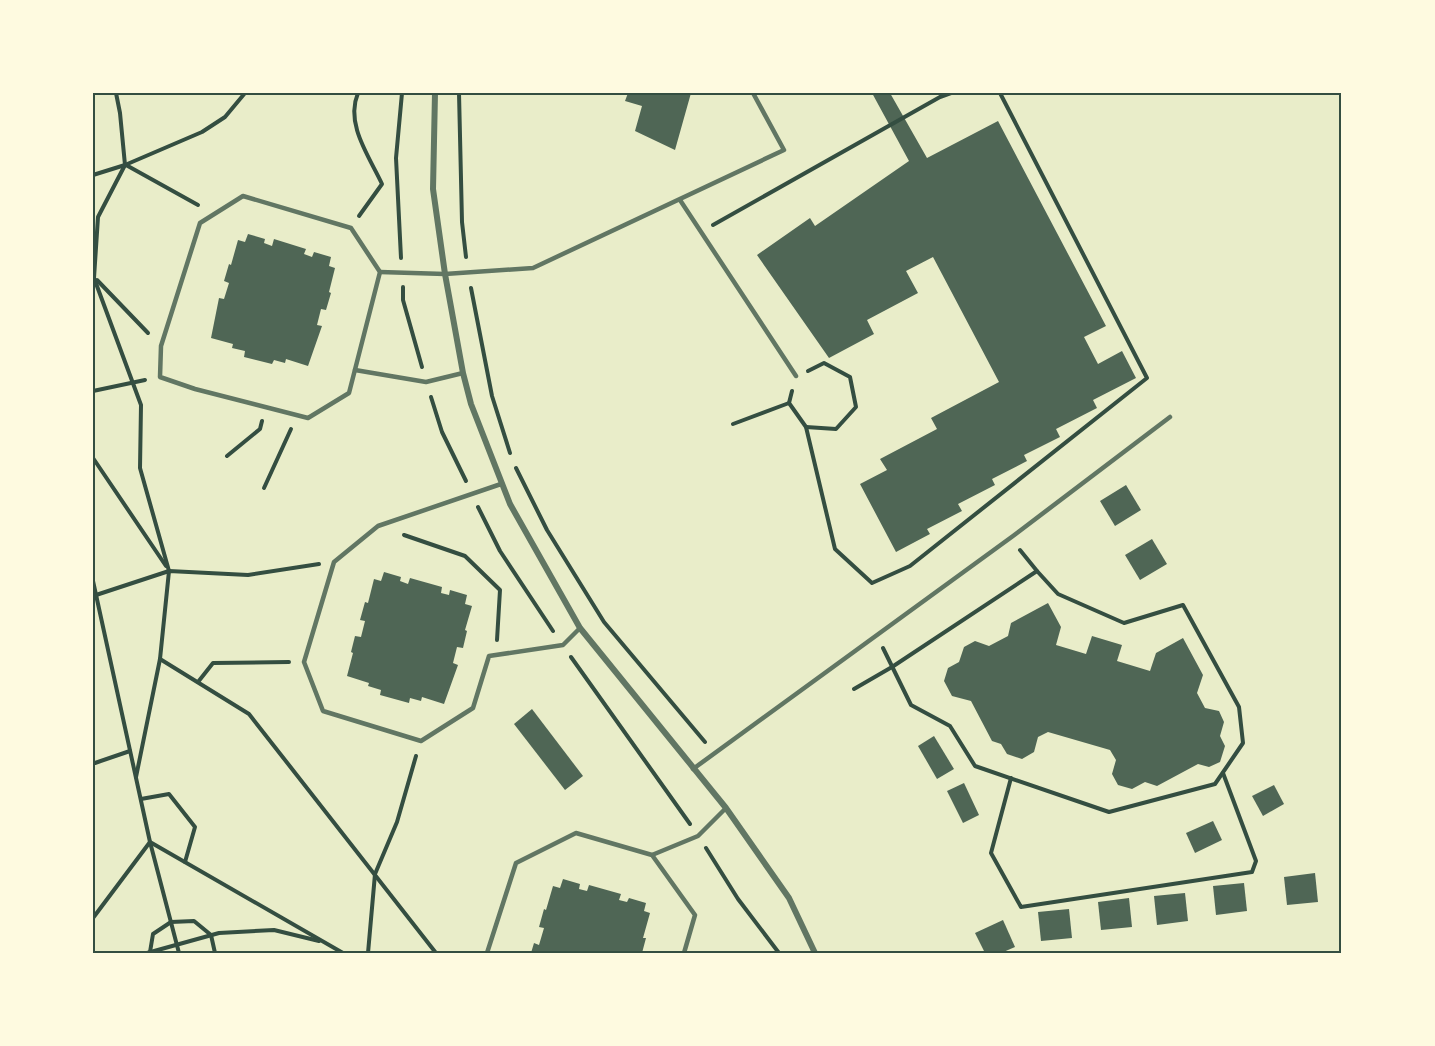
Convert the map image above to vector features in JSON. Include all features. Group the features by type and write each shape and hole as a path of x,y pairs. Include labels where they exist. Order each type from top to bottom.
{"street":[{"path":"435,93 433,189 445,274 471,404 501,484 580,628 726,808 789,898 815,953"}],"lane":[{"path":"380,272 445,274 533,268 784,150 753,93"},
{"path":"243,196 351,228 380,272 349,393 308,417 195,389 160,377 162,346 200,223 214,214 243,196"},
{"path":"680,200 796,376"},
{"path":"356,370 426,382 463,373"},
{"path":"693,769 1014,536 1170,417"},
{"path":"501,484 378,526 334,562 304,662 323,711 421,741 473,708 489,656 563,645 580,628"},
{"path":"652,855 698,836 726,808"},
{"path":"487,953 516,863 576,833 652,855 695,915 684,953"}],"path":[{"path":"116,93 125,165 98,217 93,278 141,405 140,468 169,571 160,659 136,777"},
{"path":"93,175 125,165 202,132 225,117 245,93"},
{"path":"351,228 382,184 359,138 353,106 358,93"},
{"path":"459,93 462,222 467,272 492,396 513,462 546,530 604,622 715,754"},
{"path":"699,232 940,97 951,93"},
{"path":"806,427 836,429 856,407 850,377 824,363 796,376 789,403 806,427 836,549 872,583 910,566 1147,378 1000,93"},
{"path":"125,165 214,214"},
{"path":"93,278 162,346"},
{"path":"93,391 160,377"},
{"path":"733,424 789,403"},
{"path":"227,456 260,429 266,407"},
{"path":"264,488 291,431 291,413"},
{"path":"93,458 169,571"},
{"path":"378,526 465,555 500,590 496,656"},
{"path":"877,636 911,705 950,726 975,766 1109,812 1215,784 1243,743 1239,706 1183,605 1124,624 1058,594 1021,551 1014,536"},
{"path":"95,596 169,571 248,575 334,562"},
{"path":"854,689 892,667 1037,571"},
{"path":"93,581 150,842 179,953"},
{"path":"160,659 249,714 436,953"},
{"path":"198,682 213,663 304,662"},
{"path":"368,953 375,874 397,822 421,741"},
{"path":"95,763 130,751"},
{"path":"1011,778 991,853 1021,907 1252,872 1256,861 1223,773"},
{"path":"141,799 169,794 195,827 185,862"},
{"path":"150,842 343,953"},
{"path":"93,918 150,842"},
{"path":"214,953 211,935 194,921 171,922 153,934 149,952 177,945 211,935 219,933 274,930 325,943"}],"building":[{"path":"628,93 691,93 675,150 635,131 642,106 625,101"},
{"path":"872,93 890,93 927,158 998,121 1106,326 1084,337 1098,364 1122,351 1136,378 1093,400 1097,408 1056,429 1060,437 1024,455 1027,461 992,479 995,485 958,504 962,511 927,529 930,534 896,552 860,484 887,470 880,459 937,429 931,418 999,382 933,257 906,271 918,293 867,320 874,334 829,358 757,255 810,218 815,226 909,161"},
{"path":"248,234 265,239 264,243 272,246 274,239 306,249 304,254 312,257 314,252 331,257 329,266 335,268 329,292 331,293 326,310 321,309 317,325 322,326 308,366 286,359 285,363 274,360 272,364 244,357 245,351 232,348 233,344 211,338 219,298 224,299 229,283 224,281 229,264 231,265 238,240 245,242"},
{"path":"1126,485 1141,510 1115,526 1100,501"},
{"path":"1152,539 1167,564 1140,580 1125,555"},
{"path":"384,572 401,577 400,581 408,584 410,578 442,587 441,593 449,595 450,590 467,595 465,604 472,606 465,630 467,631 463,648 457,647 453,663 458,665 444,704 422,697 421,701 410,698 409,703 380,695 381,690 368,686 369,683 347,676 355,636 361,637 365,621 360,620 365,602 368,603 374,579 381,581"},
{"path":"1048,603 1061,627 1056,645 1086,654 1092,636 1122,645 1117,661 1150,671 1156,653 1183,638 1203,675 1197,693 1205,708 1219,711 1224,722 1220,736 1225,746 1220,762 1209,767 1198,764 1157,786 1145,782 1132,789 1118,785 1112,774 1116,760 1110,750 1048,732 1038,737 1034,752 1022,759 1007,754 1001,744 992,741 971,701 952,696 944,681 948,668 959,662 964,647 975,641 989,646 1008,636 1011,623"},
{"path":"532,709 583,776 565,790 514,724"},
{"path":"934,736 954,769 937,779 918,746"},
{"path":"964,783 979,815 963,823 947,791"},
{"path":"1274,785 1284,804 1263,816 1252,796"},
{"path":"1213,821 1222,840 1195,853 1186,833"},
{"path":"1315,873 1318,902 1287,905 1284,877"},
{"path":"563,879 580,884 579,889 587,891 589,885 621,894 619,900 627,902 629,898 646,903 644,911 650,913 643,938 646,938 642,953 531,953 534,943 539,945 544,928 539,927 553,886 560,888"},
{"path":"1244,883 1247,911 1216,915 1213,886"},
{"path":"1185,893 1188,921 1157,925 1154,896"},
{"path":"1129,898 1132,927 1101,930 1098,902"},
{"path":"1069,909 1072,938 1041,941 1038,912"},
{"path":"1003,920 1015,947 1001,953 985,953 975,933"}]}
